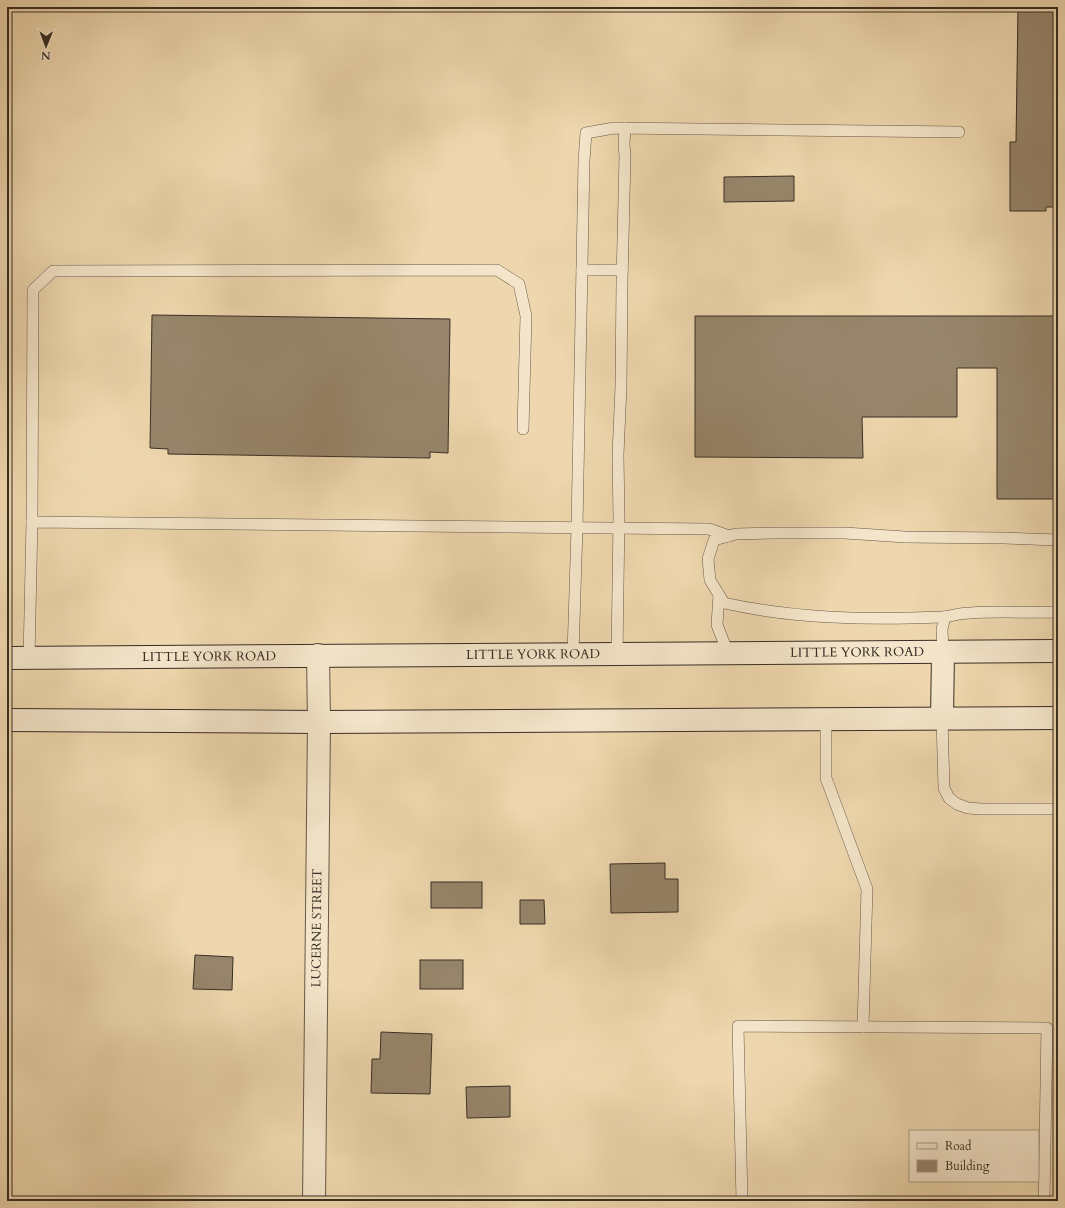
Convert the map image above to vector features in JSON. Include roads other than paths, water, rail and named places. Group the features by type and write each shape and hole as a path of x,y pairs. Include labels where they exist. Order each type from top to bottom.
{"main road":[{"name":"LITTLE YORK ROAD","path":"7,658 1058,651"},
{"path":"942,719 943,652"},
{"name":"LUCERNE STREET","path":"314,1201 319,722 318,655"},
{"path":"7,720 319,722 1058,718"}],"lane":[{"path":"573,654 584,161 586,133 614,128 959,132"},
{"path":"617,654 619,528 618,454 621,386 625,128"},
{"path":"29,658 32,522 33,290 53,271 497,270 519,284 526,316 523,429"},
{"path":"582,270 622,270"},
{"path":"32,522 709,529 729,536"},
{"path":"1058,540 905,537 837,533 736,534 714,540 708,559 710,580 724,603 754,610 817,617 880,618 944,617 968,613 1058,612"},
{"path":"719,595 717,625 728,653"},
{"path":"943,652 942,629 944,617"},
{"path":"942,719 944,788 949,798 962,806 981,809 1058,809"},
{"path":"826,720 826,778 867,889 863,1027"},
{"path":"742,1201 738,1026 1047,1028 1044,1201"}]}
